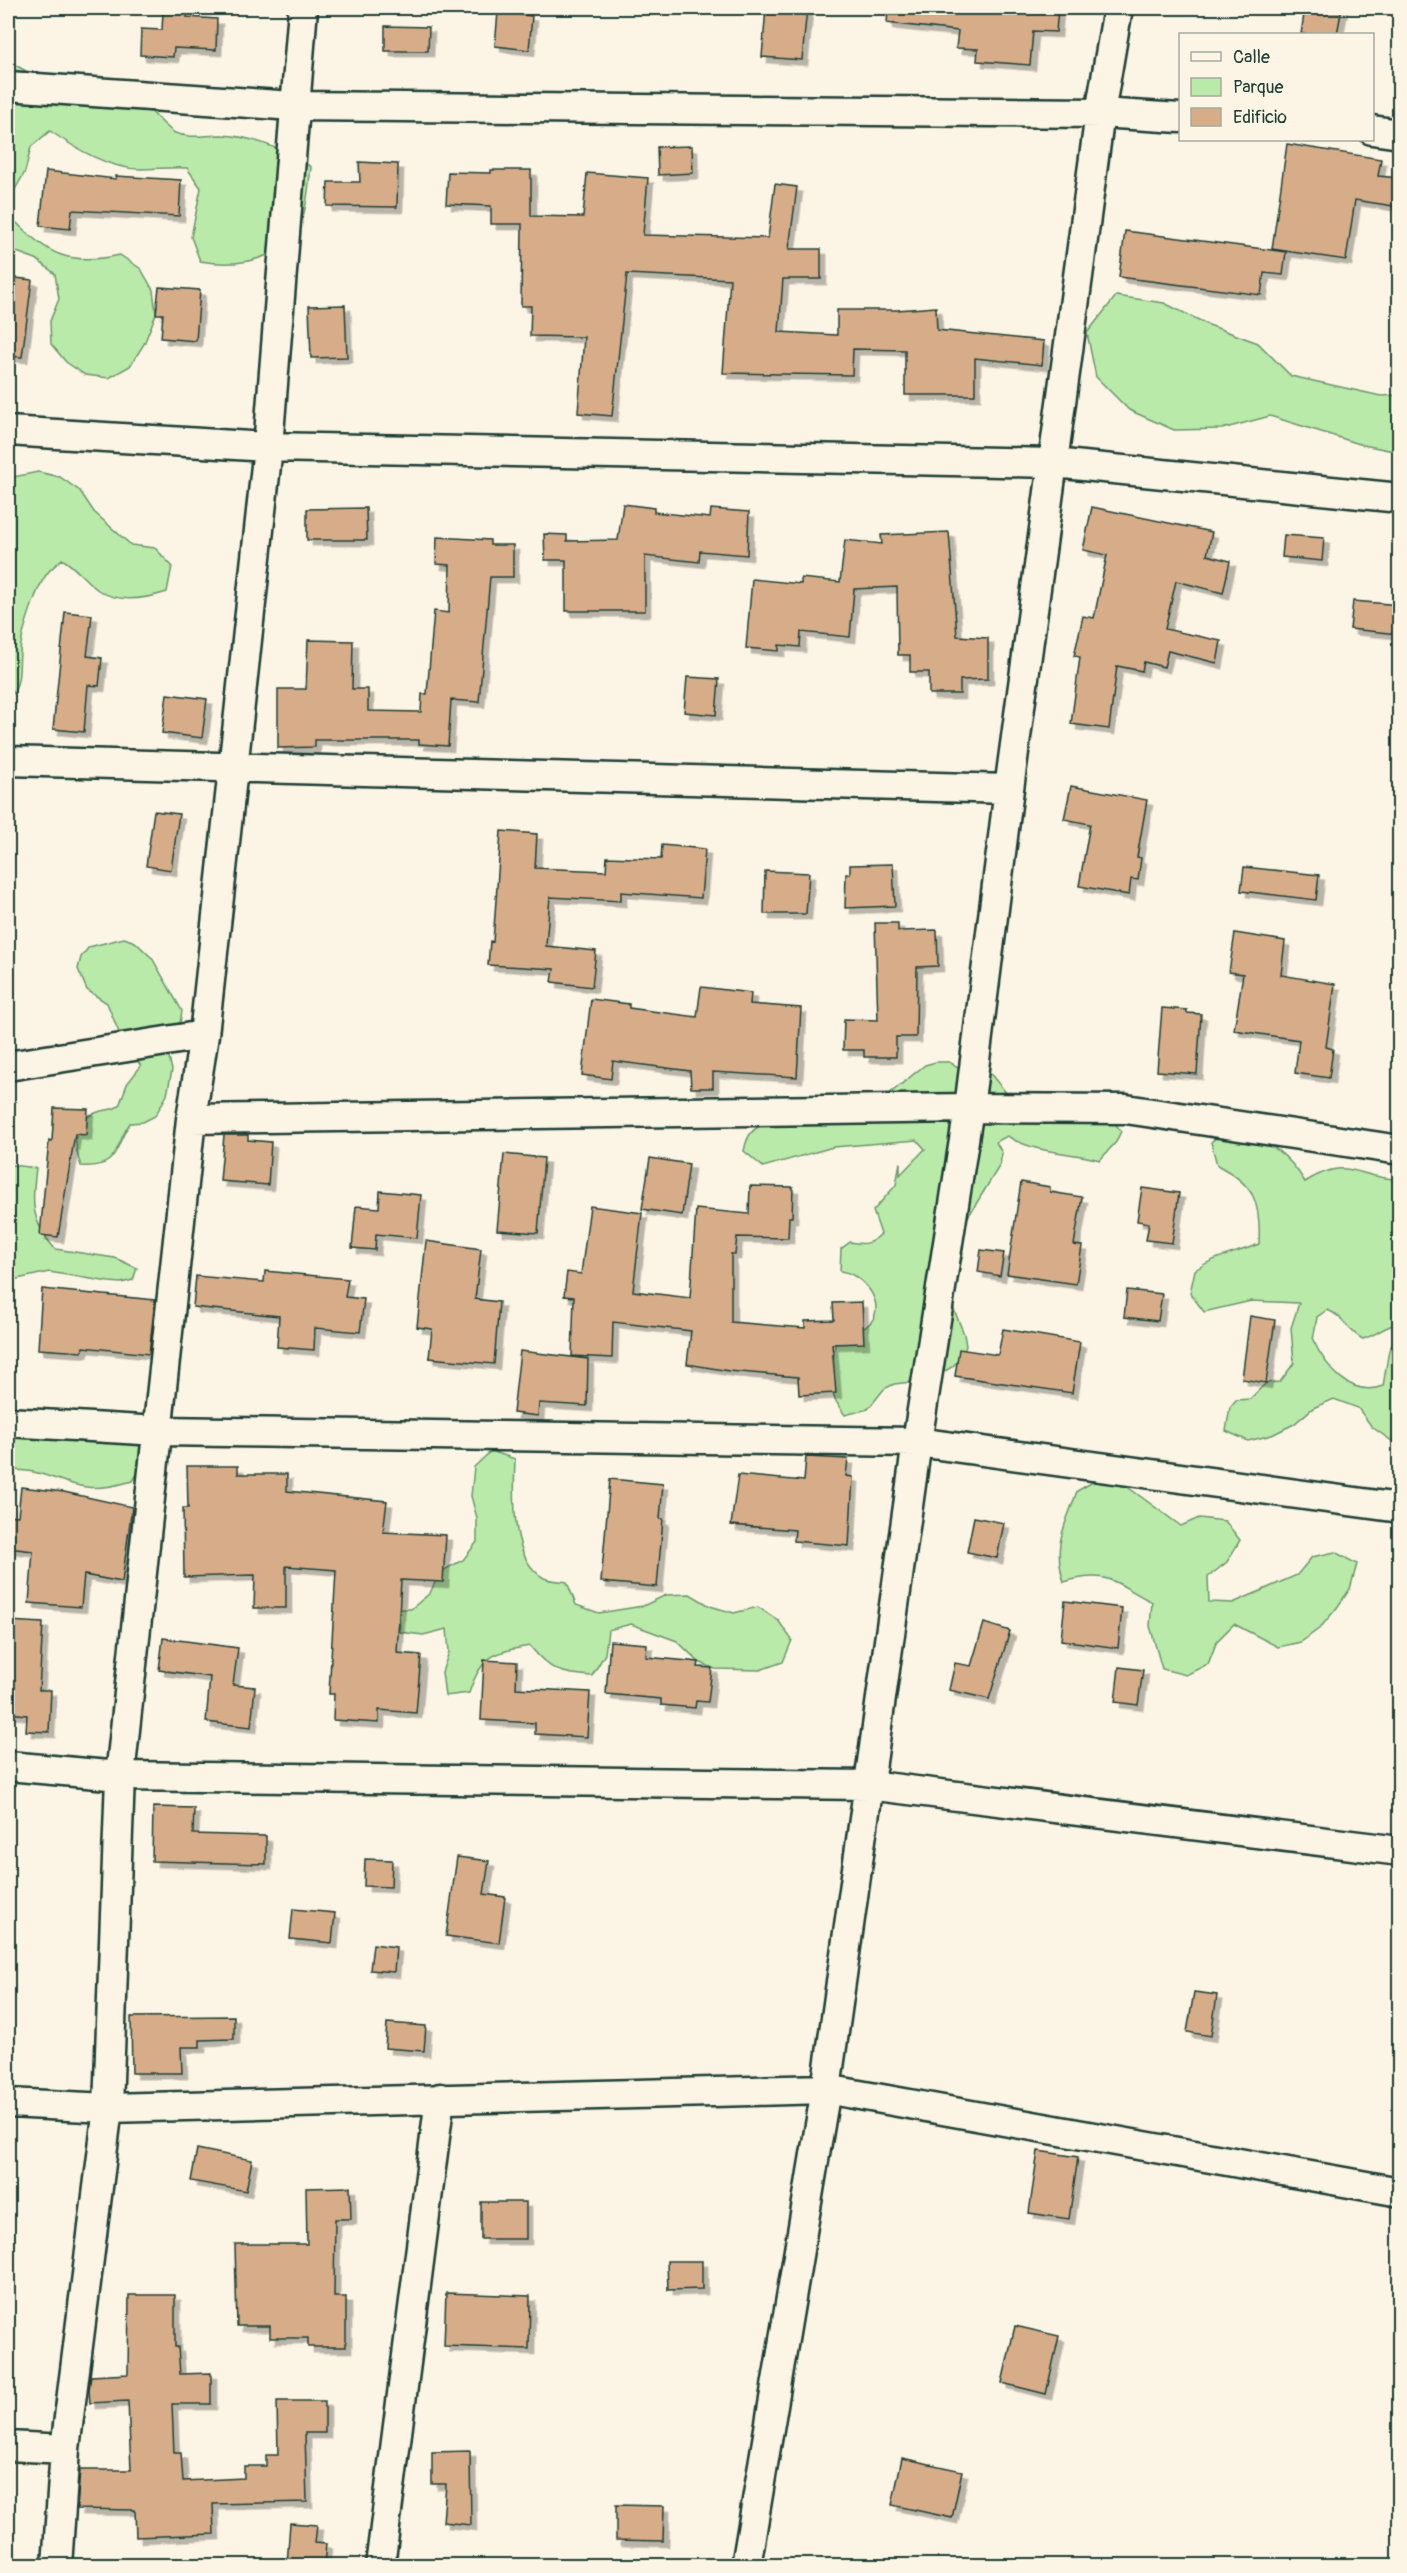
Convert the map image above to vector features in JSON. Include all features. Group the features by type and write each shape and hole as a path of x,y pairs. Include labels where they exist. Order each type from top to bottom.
{"street":[{"path":"57,2565 64,2449 108,2108 120,1776 191,1119 204,1035 268,447 293,106 303,8"},
{"path":"746,2565 826,2089 917,1442 969,1108 1009,789 1100,113 1118,8"},
{"path":"8,86 293,106 1100,113 1179,118"},
{"path":"1374,130 1400,134"},
{"path":"8,431 268,447 1054,463 1400,498"},
{"path":"8,761 1009,789"},
{"path":"8,1065 204,1035"},
{"path":"191,1119 969,1108 1126,1109 1400,1150"},
{"path":"8,1422 158,1431 917,1442 1400,1508"},
{"path":"8,1766 120,1776 868,1785 1400,1851"},
{"path":"8,2103 108,2108 826,2089 1400,2192"},
{"path":"380,2565 440,2098"},
{"path":"8,2446 64,2449"}],"green space":[{"path":"8,61 28,72 43,90 135,95 175,133 245,138 268,145 301,161 311,167 304,213 297,229 276,251 262,257 231,263 200,261 191,237 201,188 187,168 140,169 116,165 81,150 50,131 31,147 25,172 13,193 12,218 36,241 60,255 87,259 120,255 141,269 153,290 156,314 144,344 130,366 109,378 85,375 66,362 51,344 50,321 59,299 55,274 36,259 8,249"},
{"path":"1116,296 1164,303 1209,325 1258,343 1291,376 1381,396 1399,395 1399,452 1363,445 1270,416 1222,429 1174,430 1129,410 1096,377 1087,333"},
{"path":"38,472 60,477 80,491 94,512 131,545 155,548 172,566 167,592 150,597 123,599 98,590 62,559 46,575 34,599 21,644 18,680 8,701 8,478"},
{"path":"124,938 135,942 152,958 182,1011 178,1035 169,1058 172,1070 167,1095 155,1116 143,1122 130,1123 110,1160 94,1166 81,1166 76,1149 76,1133 79,1126 91,1115 119,1106 127,1084 141,1066 120,1035 107,1003 87,990 78,969 81,957 89,947"},
{"path":"949,1062 960,1068 984,1066 1008,1095 1056,1096 1113,1121 1121,1131 1116,1142 1100,1160 1029,1146 1007,1136 996,1142 1002,1153 1000,1165 960,1230 963,1255 950,1300 964,1334 966,1346 961,1358 952,1367 930,1380 894,1384 884,1389 868,1409 845,1415 832,1389 831,1373 835,1344 868,1326 875,1314 876,1306 874,1298 863,1283 856,1277 840,1271 841,1249 850,1242 870,1242 881,1234 873,1211 896,1185 900,1162 900,1175 925,1149 917,1140 833,1147 763,1167 744,1151 745,1146 750,1134 760,1126 889,1094 925,1065"},
{"path":"1230,1126 1282,1153 1305,1182 1320,1174 1343,1169 1399,1179 1399,1323 1363,1339 1333,1312 1327,1310 1317,1317 1313,1340 1332,1370 1340,1378 1360,1388 1371,1389 1383,1386 1389,1350 1399,1334 1399,1446 1372,1427 1358,1408 1334,1399 1313,1408 1294,1424 1272,1435 1248,1441 1226,1431 1230,1407 1236,1400 1250,1399 1266,1383 1280,1382 1294,1363 1291,1328 1299,1303 1251,1301 1204,1312 1190,1293 1195,1270 1219,1258 1259,1244 1259,1217 1253,1196 1240,1180 1217,1165 1211,1142"},
{"path":"8,1166 36,1168 34,1202 37,1220 55,1249 115,1258 137,1268 133,1280 121,1283 109,1282 49,1272 8,1281"},
{"path":"8,1434 138,1435 145,1459 133,1481 104,1487 76,1485 38,1473 8,1471"},
{"path":"491,1451 515,1459 516,1524 525,1556 533,1569 544,1578 567,1582 576,1605 599,1613 643,1606 666,1595 690,1594 710,1606 734,1613 758,1607 778,1620 792,1640 783,1662 760,1670 715,1669 699,1662 677,1641 631,1624 608,1630 605,1654 592,1676 557,1670 544,1661 530,1646 507,1651 490,1658 478,1671 469,1693 445,1696 442,1672 449,1652 447,1629 423,1635 400,1632 399,1609 411,1609 430,1593 440,1572 463,1560 477,1542 477,1518 471,1496 474,1467"},
{"path":"1098,1479 1122,1483 1181,1526 1199,1518 1225,1521 1240,1540 1227,1562 1208,1577 1209,1602 1233,1603 1297,1575 1312,1557 1335,1552 1357,1564 1350,1589 1320,1628 1301,1642 1278,1647 1234,1624 1217,1641 1208,1664 1186,1675 1162,1669 1150,1626 1152,1602 1111,1580 1091,1577 1064,1582 1059,1557 1064,1526 1077,1491"}],"building":[{"path":"766,8 807,8 802,60 762,57"},
{"path":"888,8 1058,8 1056,32 1033,31 1030,65 977,61 978,49 956,48 958,31 887,23"},
{"path":"1305,8 1342,8 1337,33 1301,33"},
{"path":"163,12 188,14 187,17 217,19 216,50 174,48 173,57 140,55 141,29 162,30"},
{"path":"498,12 532,16 529,50 495,46"},
{"path":"385,26 429,27 428,51 385,51"},
{"path":"1287,144 1381,159 1378,176 1400,178 1400,207 1355,200 1346,260 1272,249"},
{"path":"692,146 693,173 658,175 657,147"},
{"path":"359,162 398,164 397,207 327,206 328,182 360,182"},
{"path":"491,170 531,170 531,216 583,217 587,173 648,178 643,235 768,238 775,184 797,187 789,249 821,249 821,279 783,279 779,332 837,335 837,310 897,310 936,307 937,330 1044,341 1042,365 975,358 975,395 905,395 905,350 853,349 852,375 723,373 730,279 627,274 612,416 578,413 584,337 530,336 531,306 521,306 522,224 491,224 491,206 446,204 448,172 491,173"},
{"path":"46,171 116,179 116,176 181,180 179,216 72,210 70,229 40,226"},
{"path":"1125,231 1286,252 1283,275 1264,273 1261,295 1119,277"},
{"path":"8,277 32,280 22,357 8,356"},
{"path":"159,287 200,290 196,341 161,338 163,314 156,314"},
{"path":"345,305 347,357 311,358 309,306"},
{"path":"623,504 654,508 654,512 710,518 711,509 749,512 747,555 700,551 699,562 645,556 645,611 566,611 566,560 545,560 544,534 567,535 567,541 618,540"},
{"path":"1092,507 1212,532 1207,555 1230,561 1223,593 1176,581 1165,629 1221,641 1217,663 1168,651 1164,667 1144,662 1142,671 1117,666 1109,729 1071,724 1080,657 1074,656 1083,616 1094,618 1107,555 1083,550"},
{"path":"366,508 367,540 307,540 307,509"},
{"path":"949,532 957,636 988,638 988,679 960,680 960,694 929,694 929,672 910,672 910,655 898,655 897,587 854,589 850,637 801,632 800,647 779,645 779,651 746,648 752,579 801,584 801,578 840,582 845,540 882,544 881,535"},
{"path":"1284,535 1324,538 1322,561 1282,557"},
{"path":"437,537 490,540 490,545 513,545 513,577 490,577 479,702 451,700 448,746 419,744 419,740 315,740 315,747 278,748 278,689 306,689 308,640 353,641 352,689 368,689 368,711 421,712 422,694 427,694 434,611 449,613 450,565 436,564"},
{"path":"1353,601 1400,605 1398,634 1350,629"},
{"path":"65,612 92,615 87,656 102,658 99,686 88,685 84,732 53,729"},
{"path":"687,677 719,679 716,715 684,712"},
{"path":"167,694 207,699 202,738 162,733"},
{"path":"1071,786 1147,800 1137,857 1141,858 1138,880 1131,879 1129,895 1079,886 1090,824 1064,819"},
{"path":"154,811 179,814 171,870 146,866"},
{"path":"501,831 537,834 535,868 606,871 607,857 661,859 662,845 705,849 701,898 621,892 621,901 550,897 546,946 596,951 592,987 552,982 554,969 488,965 490,941 493,942"},
{"path":"893,864 895,906 845,908 846,874 850,874 850,865"},
{"path":"1244,867 1319,875 1316,900 1241,891"},
{"path":"765,871 809,873 806,914 764,914"},
{"path":"875,923 898,923 898,931 937,930 938,966 917,967 916,1037 896,1037 896,1057 864,1057 864,1050 843,1050 844,1019 878,1020"},
{"path":"1235,933 1285,941 1281,975 1335,984 1326,1047 1333,1049 1329,1078 1295,1073 1299,1040 1234,1030 1243,974 1229,972"},
{"path":"701,987 751,993 750,1004 801,1008 797,1077 713,1072 713,1088 691,1088 690,1071 613,1061 611,1079 582,1075 591,999 629,1004 629,1008 697,1017"},
{"path":"1162,1008 1187,1010 1187,1013 1201,1014 1197,1074 1157,1071"},
{"path":"54,1108 88,1109 86,1135 75,1134 58,1237 40,1235"},
{"path":"224,1135 248,1135 248,1140 271,1142 268,1185 220,1181"},
{"path":"504,1154 544,1158 538,1233 497,1230"},
{"path":"650,1158 689,1164 682,1215 642,1209"},
{"path":"1021,1182 1050,1187 1050,1192 1082,1197 1074,1245 1082,1246 1076,1284 1007,1274"},
{"path":"750,1186 793,1187 792,1217 789,1217 788,1238 737,1237 735,1254 731,1254 731,1322 805,1328 805,1321 834,1320 833,1303 862,1302 864,1343 832,1344 836,1393 799,1395 798,1377 729,1371 687,1364 691,1331 613,1322 612,1358 572,1356 574,1297 564,1296 567,1272 581,1274 590,1206 642,1213 633,1291 690,1298 696,1209 749,1214"},
{"path":"1142,1188 1179,1193 1172,1243 1146,1240 1149,1223 1137,1221"},
{"path":"380,1191 421,1195 417,1238 376,1234 375,1250 352,1248 356,1206 379,1208"},
{"path":"426,1241 481,1249 475,1299 499,1302 494,1364 429,1358 432,1329 417,1327"},
{"path":"981,1250 1004,1253 1000,1276 978,1272"},
{"path":"265,1271 348,1279 345,1297 364,1299 360,1332 315,1328 314,1350 277,1347 279,1316 193,1307 196,1276 264,1282"},
{"path":"42,1289 155,1300 149,1354 83,1347 82,1352 38,1349"},
{"path":"1127,1290 1162,1294 1158,1321 1124,1317"},
{"path":"1250,1316 1275,1320 1266,1383 1242,1379"},
{"path":"1003,1329 1080,1342 1072,1393 955,1376 959,1349 998,1355"},
{"path":"520,1351 588,1359 587,1406 539,1403 538,1416 513,1413"},
{"path":"806,1457 848,1459 846,1476 853,1477 849,1546 794,1541 795,1530 731,1525 738,1475 804,1481"},
{"path":"187,1466 238,1466 238,1474 287,1474 287,1491 387,1501 383,1532 446,1535 443,1582 401,1580 397,1653 421,1655 416,1713 379,1710 379,1723 333,1720 334,1694 329,1694 336,1570 286,1566 286,1608 254,1608 255,1575 184,1577 183,1508 188,1508"},
{"path":"610,1479 663,1484 660,1519 663,1519 657,1587 601,1582"},
{"path":"21,1487 64,1492 132,1507 122,1582 84,1575 81,1607 29,1603 33,1551 8,1548 8,1515 18,1516"},
{"path":"974,1517 1004,1523 997,1558 967,1552"},
{"path":"1065,1601 1122,1608 1118,1648 1061,1640"},
{"path":"8,1621 43,1623 39,1690 51,1690 49,1732 26,1731 27,1715 8,1713"},
{"path":"984,1623 1010,1631 989,1699 949,1690 955,1663 971,1666"},
{"path":"163,1638 238,1648 233,1685 255,1687 251,1727 206,1722 210,1677 159,1670"},
{"path":"610,1641 647,1644 646,1657 699,1662 698,1667 712,1668 708,1702 696,1701 695,1708 661,1705 661,1699 606,1694"},
{"path":"484,1660 517,1662 516,1688 590,1692 587,1737 535,1734 535,1723 481,1720"},
{"path":"1119,1667 1143,1670 1138,1705 1115,1702"},
{"path":"153,1807 194,1808 193,1834 266,1836 266,1864 152,1861"},
{"path":"457,1857 489,1861 484,1894 505,1897 499,1943 446,1936"},
{"path":"365,1859 392,1860 391,1887 364,1886"},
{"path":"293,1909 335,1913 332,1943 290,1939"},
{"path":"373,1944 396,1947 394,1972 370,1970"},
{"path":"1194,1992 1217,1995 1211,2036 1187,2032"},
{"path":"234,2016 234,2039 200,2040 200,2047 181,2047 182,2073 132,2073 131,2017"},
{"path":"387,2023 426,2026 424,2051 385,2048"},
{"path":"197,2149 252,2160 246,2191 191,2181"},
{"path":"1038,2151 1078,2157 1069,2219 1029,2213"},
{"path":"350,2187 351,2219 335,2219 334,2297 346,2297 346,2347 308,2347 308,2338 270,2338 270,2326 237,2326 235,2244 307,2244 306,2188"},
{"path":"481,2202 526,2202 526,2239 481,2239"},
{"path":"667,2261 702,2261 702,2289 668,2290"},
{"path":"446,2293 530,2296 529,2349 444,2346"},
{"path":"129,2295 175,2295 175,2347 178,2347 180,2374 211,2373 211,2404 172,2404 174,2453 181,2453 183,2481 244,2478 244,2466 266,2466 266,2455 278,2455 277,2401 325,2401 325,2433 305,2433 307,2502 213,2504 214,2534 136,2537 135,2510 77,2509 80,2470 131,2470 128,2401 90,2403 89,2390 91,2376 128,2374"},
{"path":"1015,2326 1059,2336 1046,2394 1002,2383"},
{"path":"470,2451 471,2525 443,2522 446,2484 432,2484 432,2452"},
{"path":"902,2458 962,2471 952,2518 892,2505"},
{"path":"616,2505 664,2506 663,2541 616,2540"},
{"path":"290,2523 317,2525 315,2543 326,2544 324,2565 287,2565"}]}
